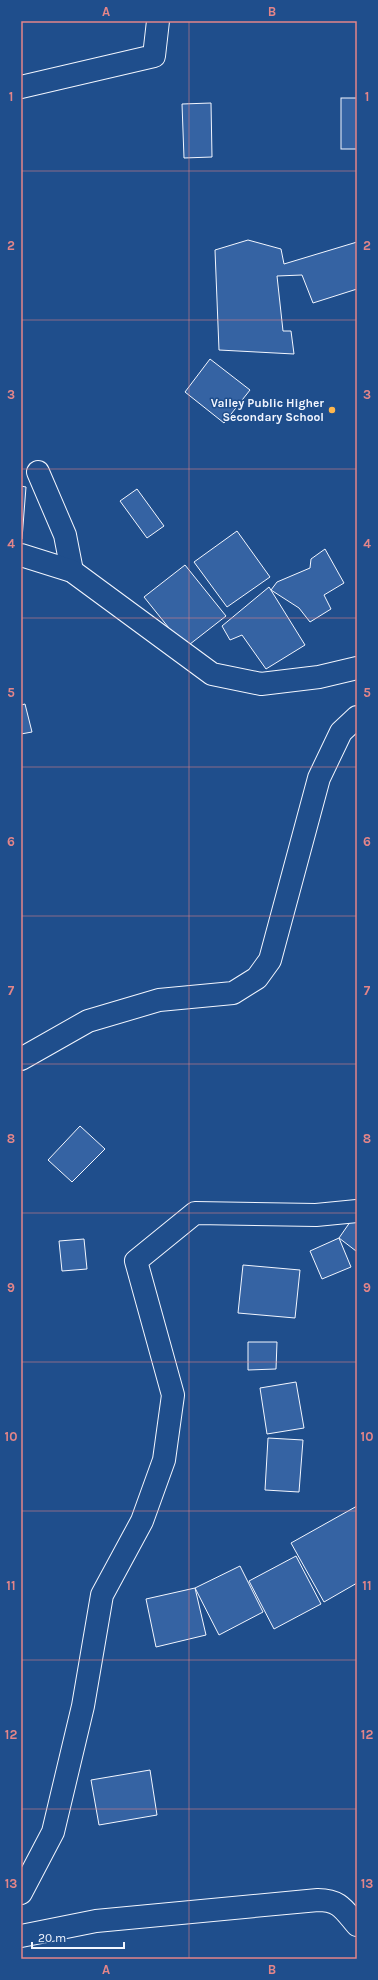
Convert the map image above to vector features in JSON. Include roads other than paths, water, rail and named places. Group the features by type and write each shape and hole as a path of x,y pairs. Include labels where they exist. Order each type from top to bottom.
{"street":[{"path":"21,87 154,56 158,21"},
{"path":"38,472 65,535 72,571"},
{"path":"21,555 72,571 212,674 261,684 319,677 357,668"},
{"path":"21,1059 88,1021 159,1000 233,993 257,978 270,960 319,778 341,732 357,717"},
{"path":"21,1893 53,1832 84,1706 102,1595 142,1521 164,1460 173,1395 136,1261 195,1213 316,1215 357,1211"},
{"path":"21,1936 96,1921 318,1900 330,1900 340,1905 357,1925"}],"place":[{"name":"Valley Public Higher Secondary School","path":"332,410"}]}
